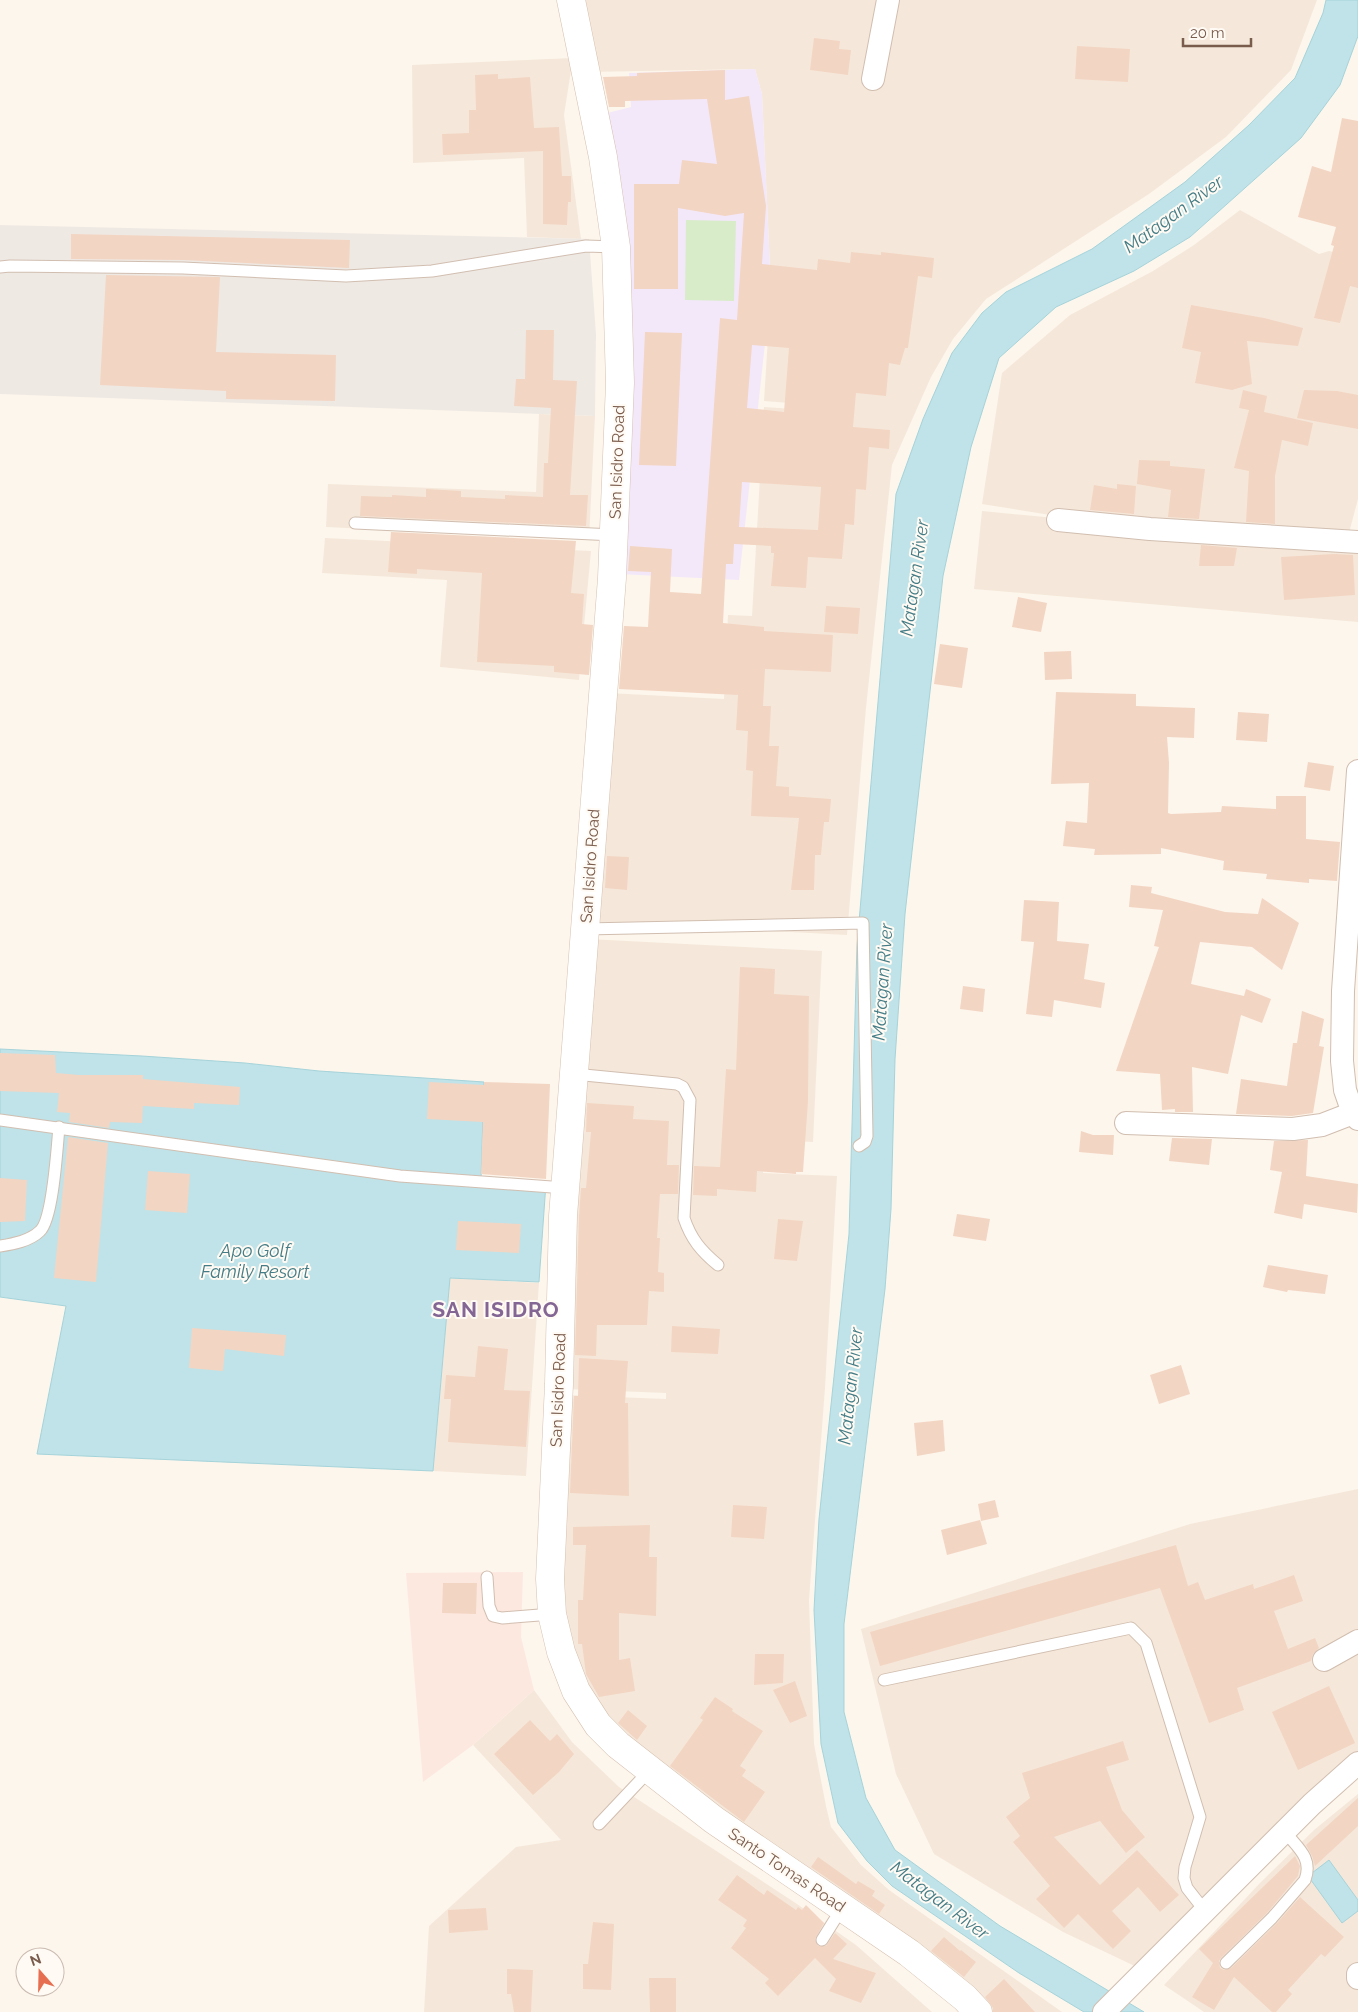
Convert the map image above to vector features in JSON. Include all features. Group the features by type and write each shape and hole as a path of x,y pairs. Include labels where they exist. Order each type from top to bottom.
{"street":[{"name":"San Isidro Road","path":"571,0 603,157 616,246 620,383 614,535 565,1188 550,1579 552,1614 560,1652 576,1691 598,1725"},
{"path":"873,78 888,0"},
{"path":"1058,520 1150,529 1358,542"},
{"path":"1126,1124 1293,1129 1322,1125 1355,1116 1345,1090 1342,1051 1343,991 1358,771"},
{"path":"1324,1660 1358,1641"},
{"name":"Santo Tomas Road","path":"598,1725 649,1771 714,1820 909,1953 965,1998 978,2012"},
{"path":"1104,2012 1285,1832 1356,1770"}],"lane":[{"path":"0,267 183,268 346,276 432,271 586,246 616,246"},
{"path":"355,523 614,535"},
{"path":"584,929 863,923 866,1136 865,1142 859,1146"},
{"path":"574,1074 677,1084 684,1087 690,1100 684,1218 689,1234 704,1253 718,1265"},
{"path":"0,1120 400,1176 565,1188"},
{"path":"0,1246 30,1238 42,1230 48,1214 59,1128"},
{"path":"487,1577 489,1606 493,1616 502,1618 552,1614"},
{"path":"884,1680 1131,1628 1146,1643 1200,1817 1185,1867 1184,1878 1187,1888 1205,1911"},
{"path":"599,1824 649,1771"},
{"path":"1226,1963 1272,1918 1305,1880 1307,1859 1285,1832"},
{"path":"822,1940 842,1908"}],"shaded area":[{"path":"571,0 1317,0 1291,70 1226,137 1149,194 986,299 953,339 931,377 892,465 866,708 847,935 596,922 608,693 724,699 728,615 752,616 764,407 840,412 840,407 764,401 771,289 762,94 755,69 586,72"},
{"path":"573,58 564,115 581,239 527,237 524,158 413,163 412,65"},
{"path":"755,69 762,94 771,289 739,580 619,574 607,113 631,107 629,73"},
{"path":"1240,210 1319,254 1329,251 1358,257 1358,499 1349,533 1050,515 982,504 1002,373 1070,315 1153,271 1194,245"},
{"path":"0,225 589,239 596,334 595,416 0,394"},
{"path":"539,414 595,416 589,540 326,527 328,484 536,492"},
{"path":"982,511 1358,547 1358,622 974,589"},
{"path":"325,538 591,551 579,680 440,667 447,580 322,573"},
{"path":"588,939 822,951 813,1142 749,1139 763,1151 763,1173 837,1176 825,1388 809,1600 814,1744 826,1806 831,1827 861,1865 889,1890 1062,2012 967,2012 641,1766 565,1661 558,1555 565,1395 666,1399 666,1393 565,1389"},
{"path":"450,1278 539,1283 526,1476 433,1471"},
{"path":"1358,1489 1358,1757 1141,1969 1063,1932 934,1854 896,1774 861,1629 1190,1524"},
{"path":"523,1572 521,1637 534,1690 473,1745 423,1782 406,1573"},
{"path":"534,1690 572,1742 619,1787 856,1945 932,2012 424,2012 429,1926 516,1847 561,1840 473,1745"},
{"path":"1358,1794 1358,2012 1204,2012 1164,1985 1260,1883 1314,1830"}],"green space":[{"path":"686,220 736,221 734,301 685,300"}],"water":[{"name":"Matagan River","path":"1326,0 1358,0 1358,36 1340,85 1301,138 1190,237 1134,271 1056,307 999,358 971,447 943,576 905,914 895,1059 891,1209 885,1289 844,1624 844,1712 866,1798 895,1850 1000,1926 1144,2012 1084,2012 1019,1973 892,1886 867,1861 838,1823 821,1744 814,1610 819,1519 849,1234 857,945 896,494 923,419 952,353 982,313 1006,292 1092,249 1185,182 1249,125 1295,78 1323,13"},
{"name":"Apo Golf Family Resort","path":"0,1049 245,1063 319,1071 484,1082 481,1180 546,1183 539,1282 450,1278 433,1471 37,1454 66,1306 0,1297"},
{"path":"1329,1860 1358,1900 1358,1911 1342,1923 1308,1876"}],"building":[{"path":"814,38 840,41 839,49 851,50 848,75 810,70"},
{"path":"1077,46 1130,49 1128,82 1075,79"},
{"path":"725,70 725,100 749,96 766,206 762,264 817,270 818,259 850,263 851,252 881,255 881,252 934,258 932,278 918,276 908,348 905,348 900,365 889,363 886,396 856,393 853,427 890,430 889,449 869,447 866,490 856,489 854,525 845,524 842,559 808,557 806,588 771,586 774,553 771,553 771,546 734,544 733,564 726,564 723,623 764,627 764,631 833,635 831,672 765,669 763,706 771,706 769,746 779,746 776,786 789,787 789,796 831,799 829,822 824,822 821,855 815,855 814,890 791,890 799,818 751,816 753,771 746,770 748,731 736,730 738,695 619,689 624,626 648,627 651,572 628,571 630,546 672,549 670,592 701,594 720,318 737,320 744,213 725,216 678,208 678,289 634,289 634,184 679,184 682,160 717,164 707,99 625,101 625,107 609,107 603,77 637,76 637,73","holes":["752,345 789,348 784,412 747,408","742,482 821,487 818,530 739,527"]},
{"path":"498,74 498,79 530,77 534,128 559,127 562,176 571,176 571,202 568,202 567,225 543,224 543,151 443,155 442,134 469,133 469,110 476,110 475,75"},
{"path":"1342,118 1358,121 1358,288 1350,286 1340,323 1314,318 1334,246 1331,245 1336,227 1298,217 1312,166 1331,172"},
{"path":"71,234 350,240 349,268 183,260 71,259"},
{"path":"106,275 220,277 216,352 336,355 335,401 226,399 226,391 100,385"},
{"path":"1191,305 1264,318 1303,328 1298,346 1247,341 1252,384 1232,390 1195,383 1201,352 1182,348"},
{"path":"526,330 554,330 553,380 577,381 570,495 588,495 586,526 360,516 361,496 426,497 426,489 461,491 461,497 505,499 505,495 543,497 544,463 548,463 551,408 514,406 516,379 525,379"},
{"path":"645,332 682,333 676,466 639,465"},
{"path":"1243,390 1267,396 1264,412 1313,423 1308,446 1282,440 1275,476 1275,524 1246,522 1249,471 1234,468 1249,410 1239,408"},
{"path":"1304,390 1337,391 1358,395 1358,429 1297,418"},
{"path":"1139,460 1170,461 1170,466 1205,469 1199,519 1168,517 1171,490 1137,484"},
{"path":"1117,484 1136,486 1134,514 1090,510 1094,485 1117,489"},
{"path":"391,532 576,541 571,593 584,594 582,624 593,625 589,675 554,672 554,666 477,662 482,573 417,569 417,574 388,572"},
{"path":"1201,545 1237,548 1234,566 1199,566"},
{"path":"1334,554 1353,555 1355,595 1284,600 1281,557"},
{"path":"1018,597 1047,603 1041,632 1012,627"},
{"path":"826,606 860,608 858,634 824,632"},
{"path":"940,644 968,648 962,688 934,684"},
{"path":"1071,651 1072,679 1045,680 1044,652"},
{"path":"1056,692 1136,694 1136,706 1195,708 1194,738 1167,737 1169,763 1168,813 1221,812 1222,806 1276,809 1276,796 1306,796 1306,839 1340,842 1337,881 1309,879 1309,883 1266,879 1267,874 1223,870 1224,861 1161,848 1161,854 1094,855 1095,849 1063,846 1066,821 1087,823 1089,783 1051,784"},
{"path":"1238,712 1269,714 1267,742 1236,740"},
{"path":"1308,762 1334,766 1330,791 1304,787"},
{"path":"607,856 629,857 627,890 605,888"},
{"path":"1131,885 1152,887 1151,893 1225,912 1258,914 1262,898 1299,923 1282,970 1252,947 1200,942 1191,984 1244,996 1246,989 1271,999 1262,1023 1241,1015 1228,1074 1192,1067 1193,1112 1175,1112 1175,1109 1162,1110 1160,1074 1116,1071 1159,947 1154,946 1163,910 1129,907"},
{"path":"1024,900 1059,902 1057,941 1089,944 1084,979 1105,983 1101,1008 1054,1000 1052,1017 1026,1014 1034,942 1021,941"},
{"path":"740,967 775,969 774,994 809,996 808,1101 803,1172 796,1172 796,1174 757,1171 756,1192 717,1189 717,1196 693,1195 694,1166 720,1167 726,1069 736,1070"},
{"path":"963,986 985,989 983,1012 960,1009"},
{"path":"1302,1011 1324,1019 1319,1046 1324,1047 1313,1113 1292,1116 1236,1114 1241,1079 1287,1086 1293,1043 1297,1043"},
{"path":"0,1053 55,1055 56,1073 143,1075 143,1079 240,1087 239,1105 194,1103 194,1109 143,1106 142,1123 110,1122 109,1128 69,1122 70,1113 57,1112 59,1093 0,1091"},
{"path":"429,1082 484,1085 484,1082 550,1084 546,1179 481,1174 483,1122 427,1119"},
{"path":"587,1103 634,1106 633,1119 669,1121 667,1165 679,1165 678,1194 660,1194 657,1238 660,1238 658,1272 664,1273 664,1292 649,1291 647,1325 597,1325 596,1356 575,1355 581,1188 586,1188 591,1132 586,1132"},
{"path":"1081,1131 1093,1135 1114,1135 1113,1155 1079,1152"},
{"path":"68,1137 108,1143 96,1282 54,1278"},
{"path":"1172,1138 1212,1139 1209,1165 1169,1161"},
{"path":"1308,1140 1306,1176 1358,1184 1357,1213 1304,1204 1302,1219 1274,1213 1282,1172 1270,1170 1274,1141"},
{"path":"148,1171 190,1174 187,1213 145,1210"},
{"path":"0,1178 27,1180 25,1221 0,1222"},
{"path":"957,1214 990,1219 986,1241 953,1236"},
{"path":"778,1219 803,1221 797,1261 774,1259"},
{"path":"458,1221 521,1224 519,1253 456,1250"},
{"path":"1268,1265 1328,1275 1325,1294 1288,1290 1287,1292 1263,1287"},
{"path":"672,1326 720,1329 718,1354 671,1352"},
{"path":"192,1328 286,1335 284,1356 225,1349 223,1371 189,1368"},
{"path":"478,1346 508,1349 504,1390 530,1391 526,1447 448,1442 451,1399 444,1399 446,1375 475,1377"},
{"path":"579,1358 628,1361 625,1403 628,1403 629,1496 570,1493 574,1396 578,1396"},
{"path":"1181,1365 1190,1394 1159,1404 1150,1375"},
{"path":"943,1420 945,1451 917,1456 914,1423"},
{"path":"995,1500 999,1517 981,1521 978,1504"},
{"path":"733,1505 767,1507 764,1539 731,1537"},
{"path":"980,1520 987,1544 947,1555 941,1530"},
{"path":"650,1525 649,1557 657,1557 656,1616 619,1613 619,1660 630,1658 635,1691 599,1697 586,1674 582,1644 578,1644 578,1600 583,1600 586,1545 573,1545 573,1527"},
{"path":"1176,1545 1188,1586 1198,1582 1205,1600 1253,1584 1254,1589 1294,1575 1303,1601 1274,1611 1288,1649 1315,1638 1319,1648 1313,1654 1311,1661 1237,1688 1244,1710 1209,1723 1160,1588 880,1666 870,1632"},
{"path":"443,1583 477,1583 476,1614 442,1613"},
{"path":"755,1654 784,1654 783,1683 754,1685"},
{"path":"795,1681 807,1716 790,1723 773,1690"},
{"path":"1329,1686 1355,1743 1298,1770 1272,1712"},
{"path":"715,1697 733,1709 732,1711 763,1731 740,1766 746,1770 742,1776 765,1792 744,1822 670,1766 703,1720 700,1718"},
{"path":"628,1710 647,1726 637,1740 618,1723"},
{"path":"530,1720 550,1741 557,1734 574,1754 559,1772 533,1795 494,1754"},
{"path":"1123,1741 1129,1760 1106,1767 1122,1810 1145,1837 1126,1853 1100,1821 1054,1837 1100,1885 1137,1850 1179,1895 1160,1912 1138,1887 1112,1911 1131,1931 1113,1949 1078,1914 1064,1928 1036,1899 1050,1886 1013,1842 1020,1836 1006,1817 1030,1798 1022,1773"},
{"path":"1358,1798 1358,1826 1315,1866 1306,1845"},
{"path":"1295,1856 1300,1866 1298,1876 1267,1913 1221,1958 1219,1961 1220,1968 1224,1970 1231,1968 1277,1923 1300,1897 1344,1937 1325,1957 1321,1954 1288,1990 1292,1994 1276,2012 1272,2012 1234,1977 1214,2010 1192,1997 1213,1963 1199,1949"},
{"path":"818,1857 856,1884 858,1881 875,1891 872,1896 885,1905 879,1914 811,1867"},
{"path":"737,1875 764,1895 767,1890 796,1910 798,1907 802,1910 806,1905 824,1923 815,1939 818,1946 826,1946 835,1933 847,1944 833,1959 876,1973 861,2003 829,1991 836,1979 815,1958 778,1996 765,1983 769,1979 731,1948 746,1928 743,1926 747,1920 718,1900"},
{"path":"486,1908 488,1930 449,1933 448,1910"},
{"path":"593,1922 614,1924 611,1990 583,1989 583,1964 588,1964"},
{"path":"944,1937 976,1962 964,1977 931,1951"},
{"path":"507,1969 533,1970 531,2012 514,2012 511,1994 507,1994"},
{"path":"649,1978 676,1978 676,2012 650,2012"},
{"path":"1004,1979 1035,2012 993,2012 993,2008 985,1997"}],"district":[{"name":"SAN ISIDRO","path":"496,1309"}]}
